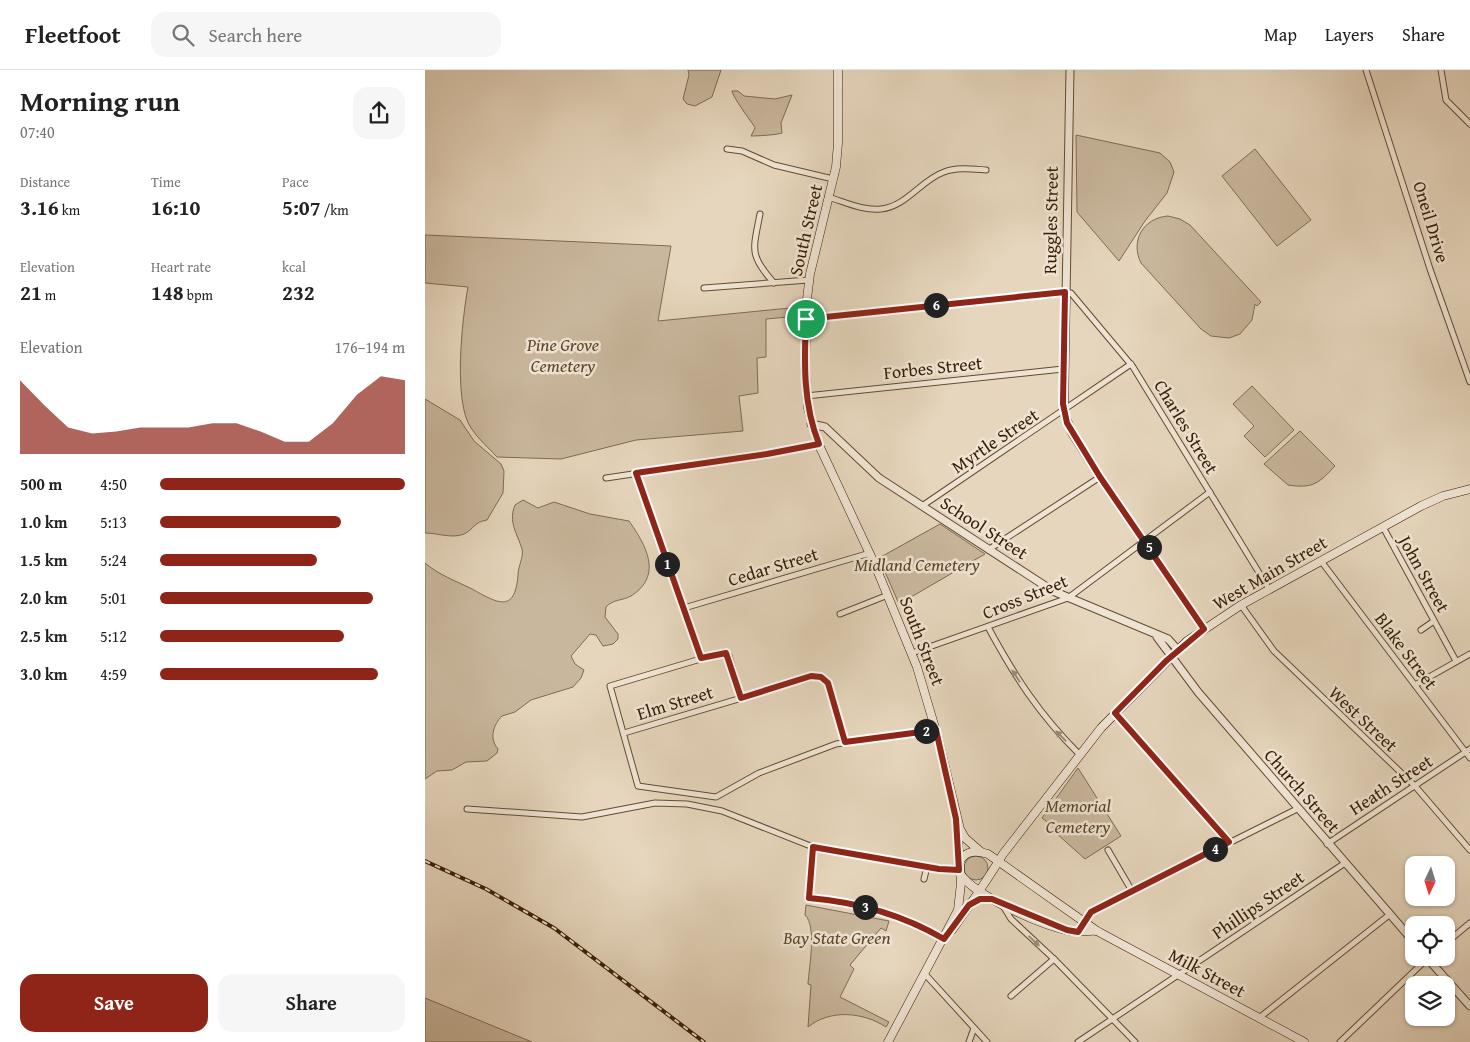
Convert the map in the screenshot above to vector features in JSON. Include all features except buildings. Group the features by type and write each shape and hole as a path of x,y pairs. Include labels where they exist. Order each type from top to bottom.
{"main road":[{"name":"South Street","path":"838,70 838,143 833,179 809,280 806,319 806,396 811,424 819,444 870,553 912,653 936,730 956,819 961,895 958,910 946,936"},
{"name":"West Main Street","path":"946,936 978,890 992,874 1000,859 1079,754 1115,713 1178,650 1204,629 1269,589 1432,501 1470,490"},
{"name":"South Street","path":"956,819 963,835 983,853 1000,859"},
{"path":"969,882 978,884 987,878 991,865 983,853 965,854 959,869 969,882 978,890 1002,904 1067,930 1078,932 1097,931"},
{"name":"Milk Street","path":"1000,859 1039,890 1097,931 1304,1042"},
{"path":"969,905 980,899 992,899"},
{"path":"888,1042 924,973 946,936"}],"street":[{"name":"Ruggles Street","path":"1070,70 1063,369 1064,412 1072,433 1100,477 1204,629"},
{"name":"Oneil Drive","path":"1366,70 1430,269 1470,382"},
{"path":"1441,70 1446,100 1470,124"},
{"path":"727,149 742,151 774,165 833,179"},
{"path":"828,197 865,208 885,208 900,202 945,171 963,169 986,170"},
{"path":"760,214 755,240 755,257 759,266 774,283"},
{"path":"703,288 809,280"},
{"path":"806,319 1065,292"},
{"name":"Charles Street","path":"1065,292 1071,294 1131,364 1269,589"},
{"name":"Myrtle Street","path":"922,506 1064,412 1131,364"},
{"name":"Forbes Street","path":"806,396 1063,369"},
{"name":"School Street","path":"811,424 825,427 869,470 988,550 1068,598 1168,639 1178,650"},
{"path":"606,478 767,454 819,444"},
{"path":"636,473 701,658"},
{"path":"988,550 1100,477"},
{"name":"Cross Street","path":"912,653 1068,598 1210,492"},
{"name":"John Street","path":"1383,527 1456,661"},
{"name":"Cedar Street","path":"684,608 870,553"},
{"name":"Blake Street","path":"1321,561 1415,686 1468,750 1470,758"},
{"path":"840,614 888,595"},
{"name":"West Street","path":"1241,605 1274,651 1415,786 1470,850"},
{"path":"1421,630 1434,621"},
{"path":"988,627 1013,673 1043,716 1079,754"},
{"path":"1156,635 1171,657"},
{"path":"741,698 726,653 701,658 610,686 638,786 716,797 759,772 845,742 936,730"},
{"path":"1415,686 1470,654"},
{"name":"Church Street","path":"1171,657 1297,809 1405,932"},
{"name":"Elm Street","path":"624,733 811,676 821,677 828,683 845,742"},
{"path":"1115,713 1229,842"},
{"name":"Heath Street","path":"1327,844 1468,750"},
{"path":"467,809 582,817 655,803 687,804 722,811 813,847 927,867 959,869"},
{"path":"1078,932 1091,912 1297,809"},
{"path":"813,847 809,898 853,905 888,914 946,936"},
{"path":"1108,850 1132,892"},
{"name":"Phillips Street","path":"1078,1042 1345,863"},
{"path":"924,879 927,867"},
{"path":"1002,904 1011,918 1135,1042"},
{"path":"1259,1018 1389,915"},
{"path":"1455,935 1470,923"},
{"path":"1011,996 1054,959"},
{"path":"1340,1042 1419,966"},
{"path":"1434,966 1470,1006"},
{"path":"924,973 987,1042"},
{"path":"969,1042 974,1028"}],"green space":[{"path":"688,70 721,70 712,97 695,106 687,104 683,99 689,75"},
{"path":"732,91 738,91 744,96 775,99 792,95 781,123 782,133 751,136 755,128"},
{"path":"1076,135 1160,153 1170,162 1174,172 1167,193 1145,221 1119,261 1077,212"},
{"path":"1255,149 1311,220 1277,246 1222,176"},
{"path":"1168,216 1180,219 1190,225 1261,302 1257,306 1255,304 1252,320 1240,334 1229,338 1211,336 1201,329 1141,263 1137,247 1141,232 1152,221"},
{"name":"Pine Grove Cemetery","path":"425,235 671,246 658,321 800,307 799,316 766,319 766,357 757,358 758,393 739,396 743,431 636,440 561,459 497,457 471,428 465,416 462,399 463,319 468,287 425,283"},
{"path":"1252,386 1294,430 1265,457 1244,436 1254,426 1233,404"},
{"path":"425,399 460,420 474,441 501,464 504,471 503,493 487,520 479,522 464,534 450,536 425,533"},
{"path":"1300,431 1335,466 1320,481 1304,486 1288,485 1264,464"},
{"path":"523,500 538,508 554,502 590,514 629,521 645,549 649,569 647,579 641,588 631,596 606,607 605,617 618,634 618,639 613,644 603,646 596,635 590,634 571,656 575,664 584,670 581,678 573,687 531,700 515,712 502,716 493,732 495,745 498,749 497,753 487,761 466,762 452,770 437,771 425,779 425,563 489,598 503,602 508,600 513,596 516,588 522,558 522,549 512,517 515,505"},
{"name":"Midland Cemetery","path":"940,524 985,554 899,604 879,558"},
{"name":"Memorial Cemetery","path":"1078,768 1121,836 1085,859 1056,833 1055,828 1042,818"},
{"path":"976,856 985,859 988,868 985,877 976,880 967,877 964,868 967,859"},
{"name":"Bay State Green","path":"806,905 889,921 886,931 881,928 850,965 854,969 840,997 889,1022 886,1027 867,1018 836,1015 826,1017 808,1027 811,985 808,984 811,958 811,928 809,920 805,915"},
{"path":"425,998 532,1042 425,1042"}],"railway":[{"path":"425,861 486,889 554,928 704,1042"}],"route":[{"path":"1065,292 1063,404 1067,423 1100,477 1204,629 1166,661 1115,713 1229,842 1091,912 1085,918 1078,932 1044,922 992,899 985,898 969,905 944,939 933,932 888,914 861,906 809,898 813,847 951,871 959,870 956,819 947,772 936,730 845,742 828,683 819,676 811,676 741,698 729,656 726,653 722,652 701,658 662,552 636,473 767,454 819,444 811,424 806,396 806,319 1065,292"}]}
